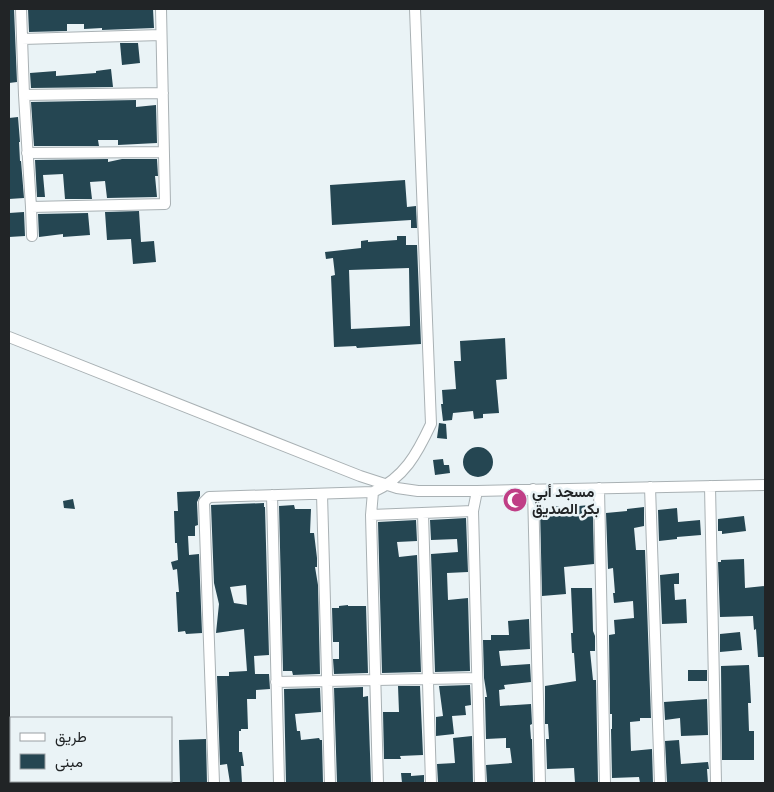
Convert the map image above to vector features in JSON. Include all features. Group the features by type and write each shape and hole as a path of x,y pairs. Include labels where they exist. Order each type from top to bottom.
{"street":[{"path":"22,9 24,95 32,236"},
{"path":"31,206 165,204 161,9"},
{"path":"214,783 204,502 209,497 373,492 386,486 409,465 422,444 431,424 415,9"},
{"path":"22,39 161,35"},
{"path":"24,95 163,93"},
{"path":"27,153 164,152"},
{"path":"9,337 386,486 418,491 477,491 765,485"},
{"path":"710,486 716,783"},
{"path":"650,487 660,783"},
{"path":"599,488 605,783"},
{"path":"533,489 540,783"},
{"path":"477,491 473,511 480,783"},
{"path":"373,492 371,515 378,783"},
{"path":"322,494 330,783"},
{"path":"272,495 279,783"},
{"path":"371,515 473,511"},
{"path":"423,514 431,783"},
{"path":"276,682 477,678"}],"building":[{"path":"9,9 14,9 17,82 9,83"},
{"path":"28,9 153,9 154,28 102,30 102,28 84,29 84,24 67,24 67,31 29,32"},
{"path":"120,43 138,43 140,63 122,65"},
{"path":"111,69 113,87 31,88 30,73 56,71 56,76 96,73 96,71"},
{"path":"136,100 136,107 156,105 157,143 118,145 118,140 98,140 99,146 34,146 31,102"},
{"path":"18,117 24,198 9,199 9,118"},
{"path":"108,159 108,162 122,159 157,159 158,176 155,176 157,197 107,198 105,181 90,182 92,199 65,199 63,174 43,175 45,197 37,197 35,160"},
{"path":"405,180 407,207 416,206 417,228 411,228 411,220 332,225 330,185"},
{"path":"139,211 141,242 154,241 156,262 133,264 131,239 107,240 105,212"},
{"path":"24,212 25,236 9,237 9,213"},
{"path":"88,213 90,235 63,237 63,234 39,237 38,214"},
{"path":"397,236 406,236 406,245 417,245 421,344 357,348 356,346 334,347 331,276 335,275 333,258 326,259 325,252 361,248 361,241 397,240","holes":["409,268 410,326 351,329 349,270"]},
{"path":"505,338 507,379 496,380 499,413 483,414 483,418 474,419 473,411 453,413 452,420 443,421 442,390 456,389 454,361 461,361 460,341"},
{"path":"439,423 446,424 447,439 437,438"},
{"path":"478,447 489,451 493,462 489,473 478,477 467,473 463,462 467,451"},
{"path":"443,459 444,465 449,465 450,473 435,475 433,460"},
{"path":"200,491 197,502 198,525 195,526 195,536 188,536 189,555 199,554 202,633 186,634 185,631 178,632 176,592 179,592 177,569 173,570 171,562 178,560 177,543 175,543 174,511 178,511 177,492"},
{"path":"505,497 525,497 526,503 506,505"},
{"path":"73,499 75,509 64,508 63,501"},
{"path":"264,503 265,507 269,655 254,656 255,674 269,674 270,689 256,690 256,699 247,699 248,729 241,729 239,731 239,752 242,752 244,766 241,766 242,783 230,783 227,764 220,765 217,676 229,676 229,672 247,671 244,629 216,633 219,604 214,583 211,505","holes":["246,585 247,605 234,603 230,587"]},
{"path":"294,505 295,509 311,509 310,533 314,533 317,558 317,567 315,567 318,585 320,674 293,675 292,671 283,671 279,506"},
{"path":"589,505 590,515 593,515 594,564 564,567 566,594 542,596 540,508"},
{"path":"644,507 644,526 634,528 636,550 645,550 651,718 640,718 640,721 630,722 631,751 652,749 653,783 640,783 639,777 612,778 609,635 615,634 614,620 634,618 633,601 614,603 613,568 608,569 606,513"},
{"path":"677,508 678,522 700,520 701,535 659,541 658,510"},
{"path":"744,516 746,531 722,534 722,531 718,531 718,519"},
{"path":"466,518 468,572 447,573 448,600 468,598 470,671 435,672 431,554 458,552 457,539 431,540 430,520"},
{"path":"416,520 417,541 397,542 399,557 417,555 421,672 382,673 378,522"},
{"path":"744,559 745,588 765,586 765,657 758,657 753,616 720,617 718,562 721,562 721,560"},
{"path":"679,573 679,584 674,584 675,600 686,599 687,623 662,624 660,575"},
{"path":"571,588 592,588 595,651 590,651 593,680 596,680 598,782 575,783 574,768 547,769 546,739 549,739 548,724 545,724 545,686 576,681 574,653 572,653"},
{"path":"348,605 366,606 368,673 334,674 333,659 339,659 339,642 333,642 332,608"},
{"path":"529,619 530,649 499,651 501,666 530,664 531,682 504,685 505,689 499,690 500,706 531,704 532,724 530,725 533,783 487,783 486,765 512,763 510,748 506,748 506,738 486,739 485,697 487,697 484,678 483,640 491,640 491,635 509,635 508,621"},
{"path":"740,632 742,650 720,652 720,634"},
{"path":"749,665 751,703 748,703 749,731 754,731 754,760 722,760 721,666"},
{"path":"688,670 707,670 707,681 688,681"},
{"path":"470,685 471,705 465,706 466,715 452,716 454,734 436,736 436,717 443,716 439,686"},
{"path":"398,686 420,686 423,755 400,756 401,759 384,759 383,712 399,712"},
{"path":"363,687 363,697 368,696 371,783 337,783 334,688"},
{"path":"320,688 321,712 295,714 297,731 300,731 301,740 319,738 322,740 323,783 286,783 284,689"},
{"path":"707,699 708,735 681,736 680,718 665,720 664,702"},
{"path":"472,736 473,783 438,783 437,764 455,763 453,738"},
{"path":"206,739 207,783 180,783 179,740"},
{"path":"679,740 681,764 708,762 708,783 667,783 665,741"},
{"path":"401,773 411,773 411,776 424,775 424,783 402,783"}],"place":[{"name":"مسجد أبي بكر الصديق","path":"515,500"}]}
